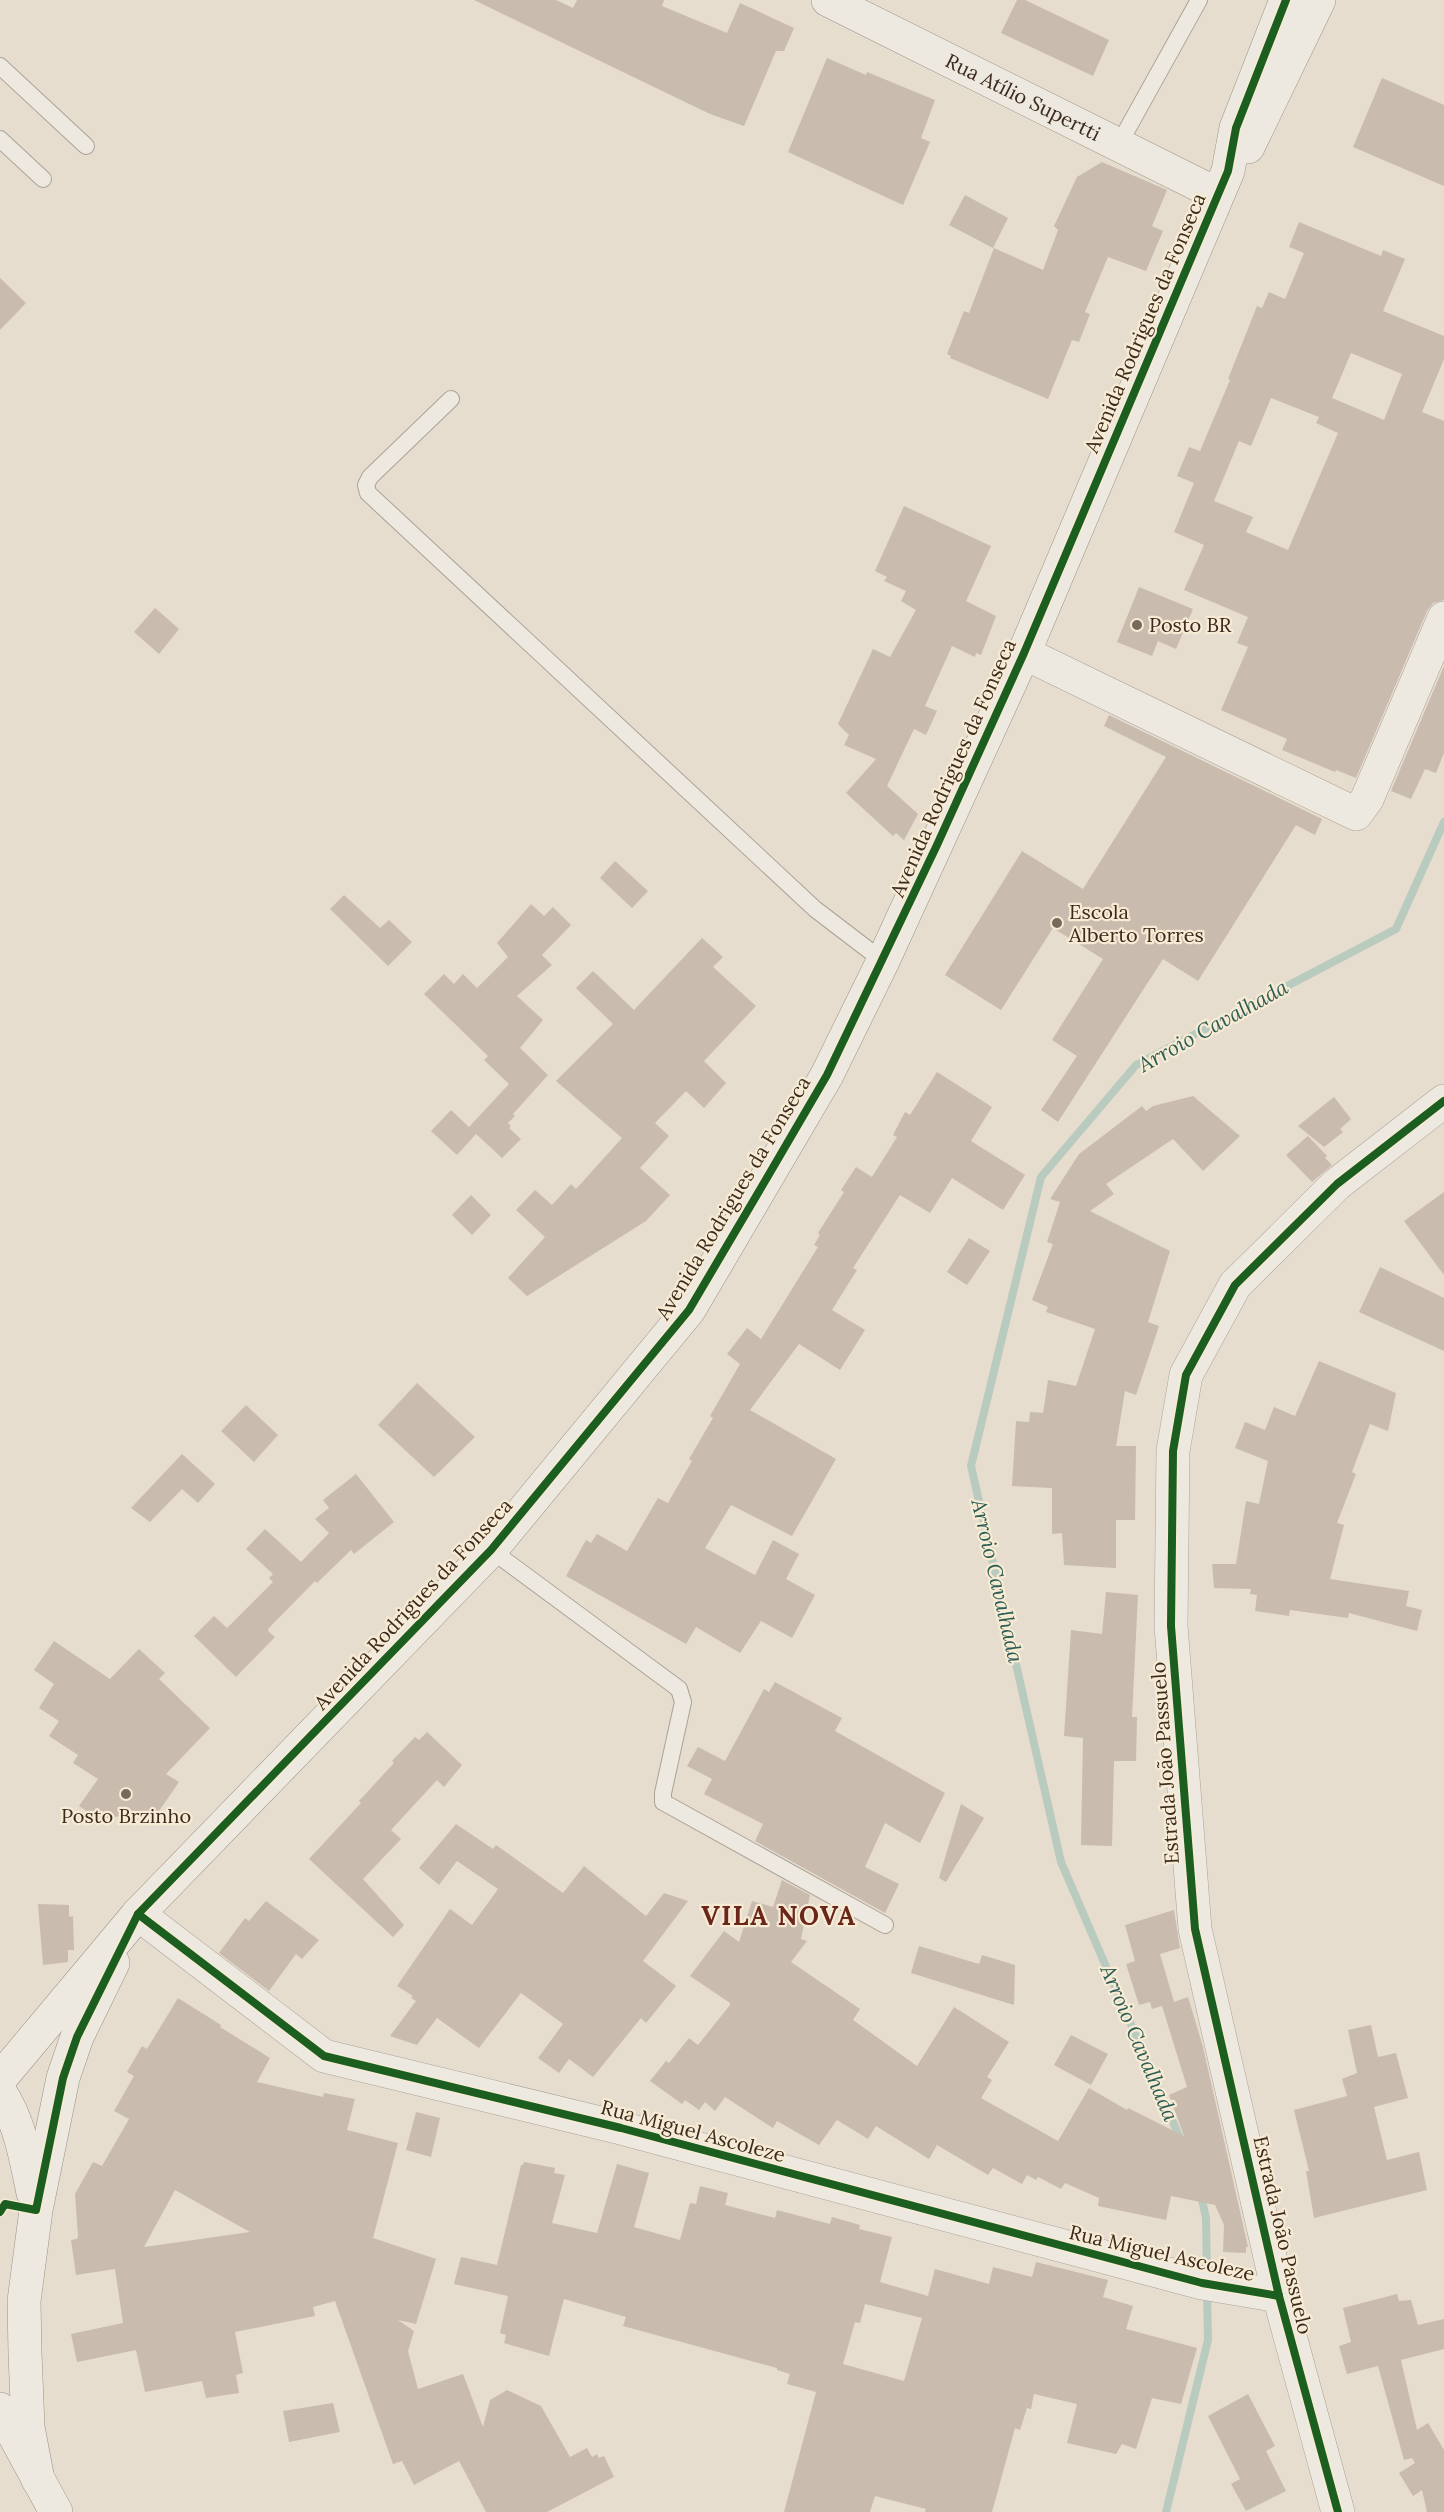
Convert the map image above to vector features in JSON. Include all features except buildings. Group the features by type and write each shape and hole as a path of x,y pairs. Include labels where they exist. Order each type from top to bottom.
{"main road":[{"name":"Rua Atílio Supertti","path":"828,0 1119,144 1222,182"},
{"path":"1222,182 1236,128 1286,0"},
{"path":"1222,182 1254,137 1313,12 1336,0"},
{"name":"Avenida Rodrigues da Fonseca","path":"0,2079 138,1914 491,1551 689,1310 827,1075 883,961 1024,653 1222,182"},
{"path":"1024,653 1356,814 1367,799 1444,618"},
{"name":"Estrada João Passuelo","path":"1338,2512 1279,2296 1195,1929 1171,1626 1173,1451 1186,1375 1235,1285 1337,1184 1444,1101"},
{"name":"Avenida Rodrigues da Fonseca","path":"38,2480 28,2427 24,2301 36,2210 55,2112 70,2057 77,2037 138,1914"},
{"name":"Rua Miguel Ascoleze","path":"138,1914 324,2056 621,2128 1202,2283 1279,2296"},
{"path":"0,2092 21,2139 36,2210"},
{"path":"0,2338 24,2301"},
{"path":"0,2409 56,2512"}],"lane":[{"path":"1119,144 1199,0"},
{"path":"0,66 87,146"},
{"path":"0,139 43,179"},
{"path":"451,399 370,477 366,485 368,493 815,909 883,961"},
{"path":"491,1551 679,1689 683,1702 663,1802 885,1925"}],"waterway":[{"name":"Arroio Cavalhada","path":"1182,2143 1061,1862 971,1466 1041,1177 1136,1065 1396,929 1444,822"},
{"name":"Arroio Cavalhada","path":"1200,2191 1206,2218 1207,2277"},
{"name":"Arroio Cavalhada","path":"1166,2512 1208,2340 1207,2290"}],"cycle path":[{"path":"0,2212 5,2204 36,2210 63,2078 77,2037 138,1914 491,1550 689,1310 827,1075 937,845 1024,653 1228,171 1236,128 1286,0"},
{"path":"1338,2512 1279,2296 1195,1929 1171,1626 1173,1451 1186,1375 1235,1285 1337,1184 1444,1101"},
{"path":"138,1914 324,2056 621,2128 1202,2283 1279,2296"}],"place":[{"name":"Posto BR","path":"1137,625"},
{"name":"Escola Alberto Torres","path":"1057,923"},
{"name":"Posto Brzinho","path":"126,1794"}],"district":[{"name":"VILA NOVA","path":"779,1916"}]}
